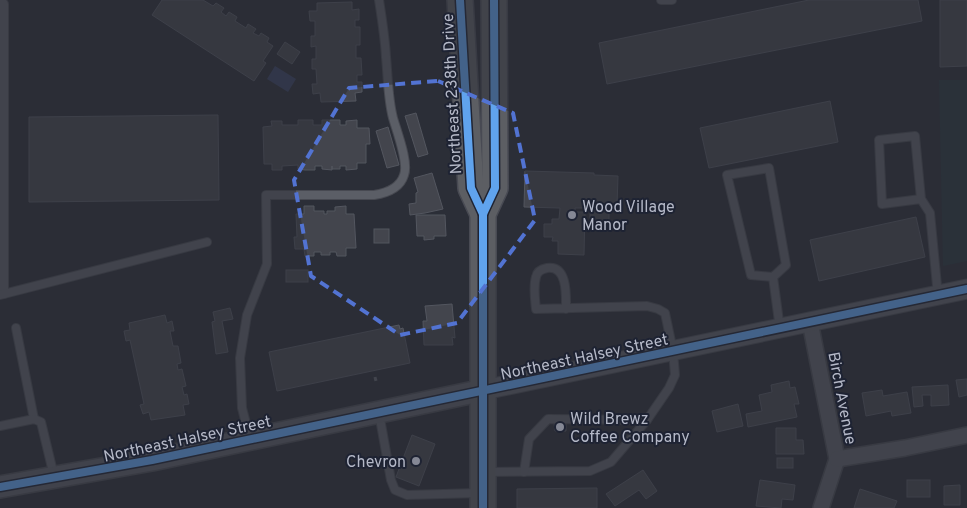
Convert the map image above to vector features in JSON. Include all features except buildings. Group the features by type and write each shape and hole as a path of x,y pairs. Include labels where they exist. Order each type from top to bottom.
{"highway":[{"name":"Northeast 238th Drive","path":"460,0 471,188 483,214 484,491"},
{"name":"Northeast 238th Drive","path":"483,214 495,188 494,0"}],"main road":[{"name":"Northeast Halsey Street","path":"0,487 152,460 484,390"}],"street":[{"name":"Northeast Halsey Street","path":"484,390 967,289"},
{"name":"Birch Avenue","path":"810,322 837,459 821,508"},
{"path":"837,459 967,435"}],"lane":[{"path":"1,0 4,4 2,294 207,242"},
{"path":"250,440 242,408 240,358 247,315 267,264 266,195 374,195 385,193 395,188 405,173 404,159 390,105 384,33 379,0"},
{"path":"661,0 672,0"},
{"path":"921,198 882,204 879,140 915,136 921,198 930,213 938,296"},
{"path":"769,168 786,265 773,278 751,275 727,175 769,168"},
{"path":"378,412 391,480 395,490 407,495 484,491 524,472 590,471 611,462 647,420 669,388 675,375 673,351 664,313 658,308 647,306 566,309 536,309 536,277 539,271 545,268 559,270 564,278 566,309"},
{"path":"773,278 780,329"},
{"path":"16,328 34,419"},
{"path":"0,426 34,419 41,422 54,478"},
{"path":"524,472 529,439 548,419 647,420"}],"path":[{"path":"375,377 376,382"}],"highlighted area":[{"path":"438,81 513,113 535,220 457,323 400,335 311,276 294,180 349,88"}],"shaded area":[{"path":"939,80 967,80 967,261 943,266"}],"water":[{"path":"275,66 296,79 288,92 267,79"}],"cycle path":[{"path":"460,0 471,188 483,214"},
{"path":"483,508 483,214 495,188 494,0"},
{"path":"0,487 152,460 967,289"}],"place":[{"name":"Wood Village Manor","path":"572,215"},
{"name":"Wild Brewz Coffee Company","path":"560,427"},
{"name":"Chevron","path":"416,461"}]}
